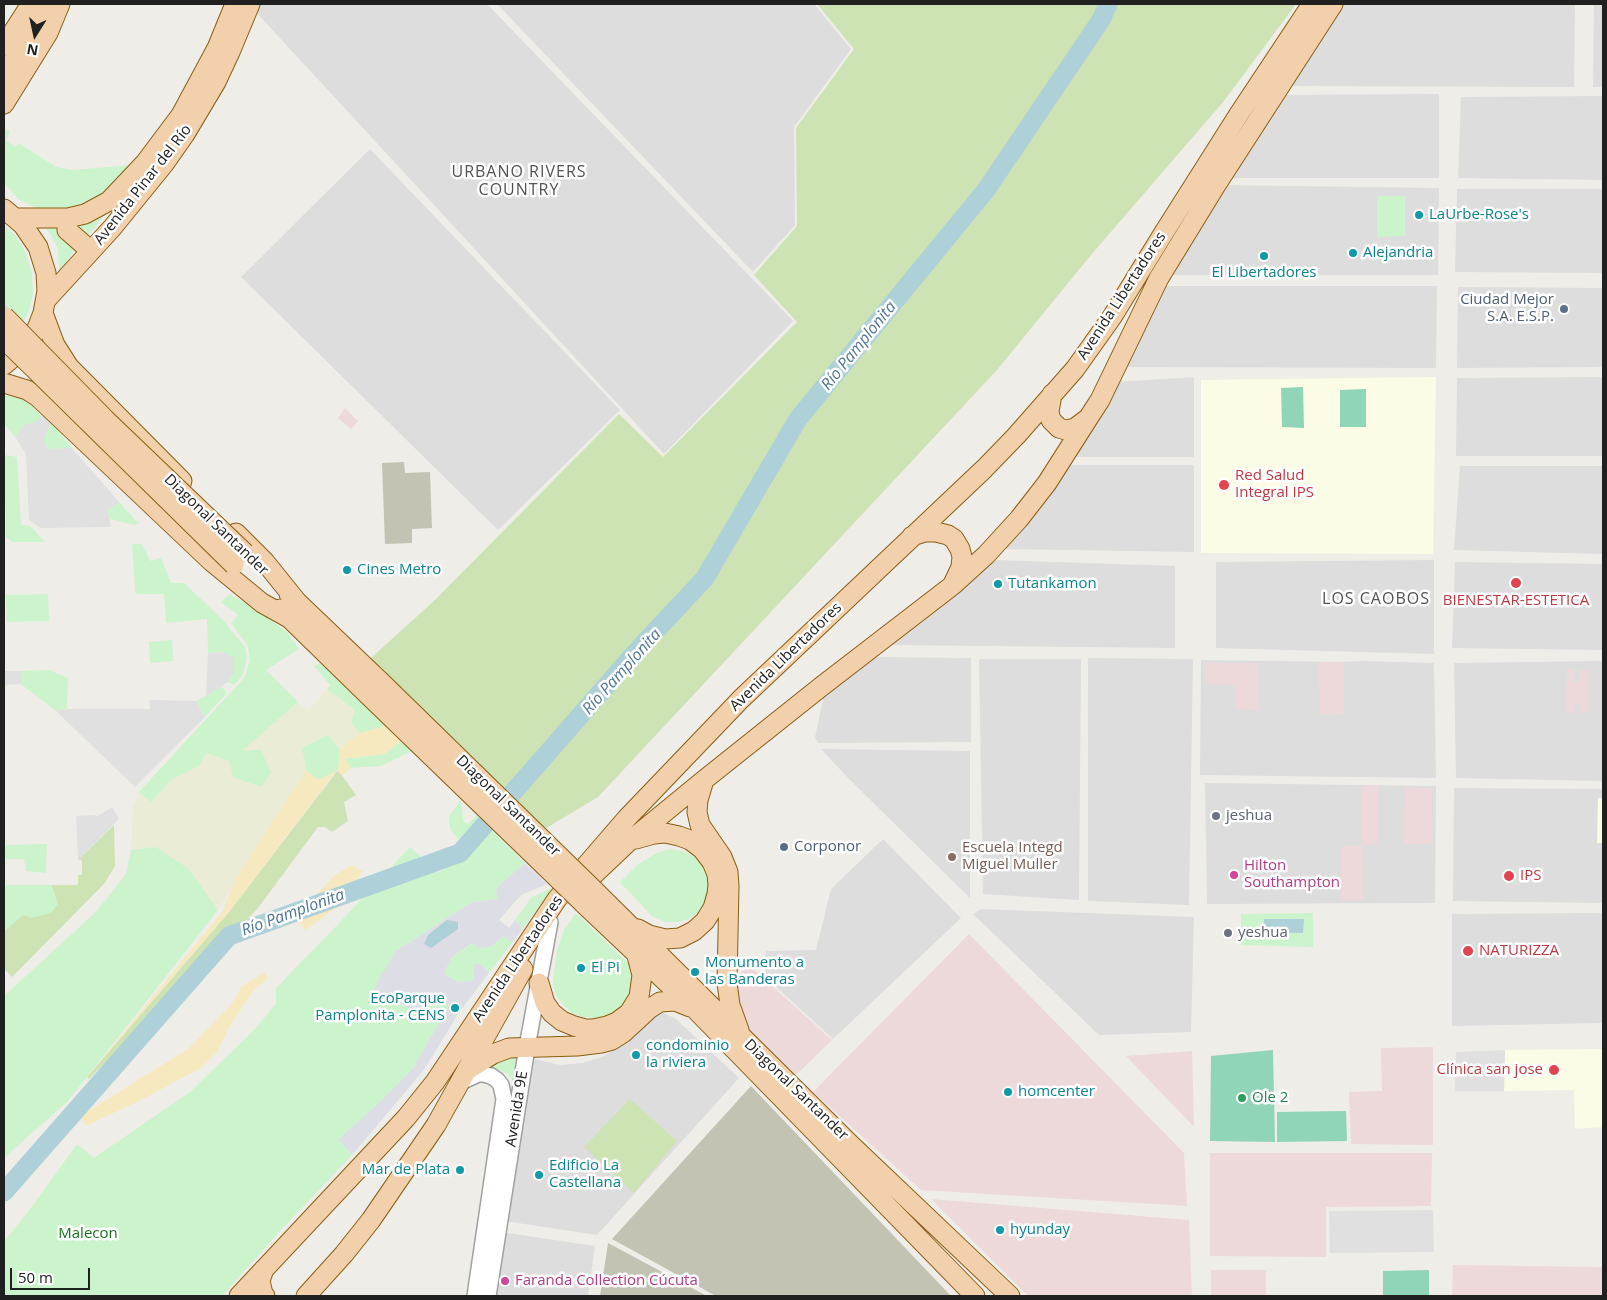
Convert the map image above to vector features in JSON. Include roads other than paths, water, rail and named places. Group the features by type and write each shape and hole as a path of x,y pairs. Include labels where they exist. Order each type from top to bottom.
{"main road":[{"path":"4,75 52,4"},
{"path":"4,104 48,33 60,4"},
{"name":"Avenida Pinar del Río","path":"7,211 68,218 85,214 109,201 145,163 181,115 217,48 235,4"},
{"name":"Avenida Pinar del Río","path":"45,306 164,164 190,126 220,74 250,4"},
{"name":"Avenida Libertadores","path":"239,1296 406,1118 435,1082 557,899 627,818 740,699 984,469 1052,394 1100,335 1234,122 1312,4"},
{"name":"Avenida Libertadores","path":"306,1296 344,1254 371,1220 436,1124 550,922 576,891 626,844 704,780 953,585 986,555 1019,519 1047,483 1100,400 1160,278 1216,185 1333,4"},
{"path":"4,27 12,14 27,5"},
{"path":"4,46 27,5"},
{"path":"4,365 18,354 31,339 45,306 47,282 41,256 28,232 7,211"},
{"path":"68,218 67,230 91,251"},
{"path":"45,306 55,345 69,367 266,562 294,610"},
{"name":"Diagonal Santander","path":"4,316 240,559"},
{"name":"Diagonal Santander","path":"4,339 294,610 588,896 636,952 695,1009 976,1296"},
{"path":"4,383 27,390 38,397 212,562 262,603 294,610"},
{"path":"1052,394 1050,412 1054,425 1066,430 1075,428 1089,417"},
{"path":"912,536 925,532 936,532 948,535 954,539 960,549 962,567 953,585"},
{"path":"704,780 696,812 702,830 719,851 726,866 729,886 726,984 730,1005 741,1036"},
{"path":"624,919 654,937 674,939 684,936 694,931 708,918 715,903 718,885 717,874 709,857 698,845 684,837 670,834 654,834 626,844"},
{"name":"Diagonal Santander","path":"588,896 624,919 897,1189 1010,1296"},
{"path":"539,983 545,1003 552,1013 562,1021 585,1029 607,1026 629,1013 639,997 642,975 636,952"},
{"path":"464,1076 499,1051 509,1048 587,1045 612,1040 623,1033 653,1006 666,1001 678,1002 695,1009"},
{"path":"264,1270 260,1281 265,1296"}],"street":[{"name":"Avenida 9E","path":"488,1296 550,922"},
{"name":"Avenida 9E","path":"464,1076 478,1074 491,1076 501,1085 504,1099 474,1296"}],"water":[{"path":"1264,919 1304,919 1303,933 1263,933"},
{"path":"447,920 458,922 458,929 431,948 424,944 428,935"}],"waterway":[{"name":"Río Pamplonita","path":"4,1192 229,936 460,853 635,653 705,578 798,419 986,190 1101,20 1108,4"}],"place":[{"name":"LaUrbe-Rose's","path":"1419,215"},
{"name":"Alejandria","path":"1353,253"},
{"name":"El Libertadores","path":"1264,256"},
{"name":"Ciudad Mejor S.A. E.S.P.","path":"1564,309"},
{"name":"Red Salud Integral IPS","path":"1224,485"},
{"name":"Cines Metro","path":"347,570"},
{"name":"BIENESTAR-ESTETICA","path":"1516,583"},
{"name":"Tutankamon","path":"998,584"},
{"name":"jeshua","path":"1216,816"},
{"name":"Corponor","path":"784,847"},
{"name":"Escuela Integd Miguel Muller","path":"952,857"},
{"name":"Hilton Southampton","path":"1234,875"},
{"name":"IPS","path":"1509,876"},
{"name":"yeshua","path":"1228,933"},
{"name":"NATURIZZA","path":"1468,951"},
{"name":"El Pi","path":"581,968"},
{"name":"Monumento a las Banderas","path":"695,972"},
{"name":"EcoParque Pamplonita - CENS","path":"455,1008"},
{"name":"condominio la riviera","path":"636,1055"},
{"name":"Clínica san jose","path":"1554,1070"},
{"name":"homcenter","path":"1008,1092"},
{"name":"Ole 2","path":"1242,1098"},
{"name":"Mar de Plata","path":"460,1170"},
{"name":"Edificio La Castellana","path":"539,1175"},
{"name":"hyunday","path":"1000,1230"},
{"name":"Faranda Collection Cúcuta","path":"505,1281"}],"district":[{"name":"URBANO RIVERS COUNTRY","path":"519,181"},
{"name":"LOS CAOBOS","path":"1376,599"}],"park label":[{"name":"Malecon","path":"88,1234"}]}
